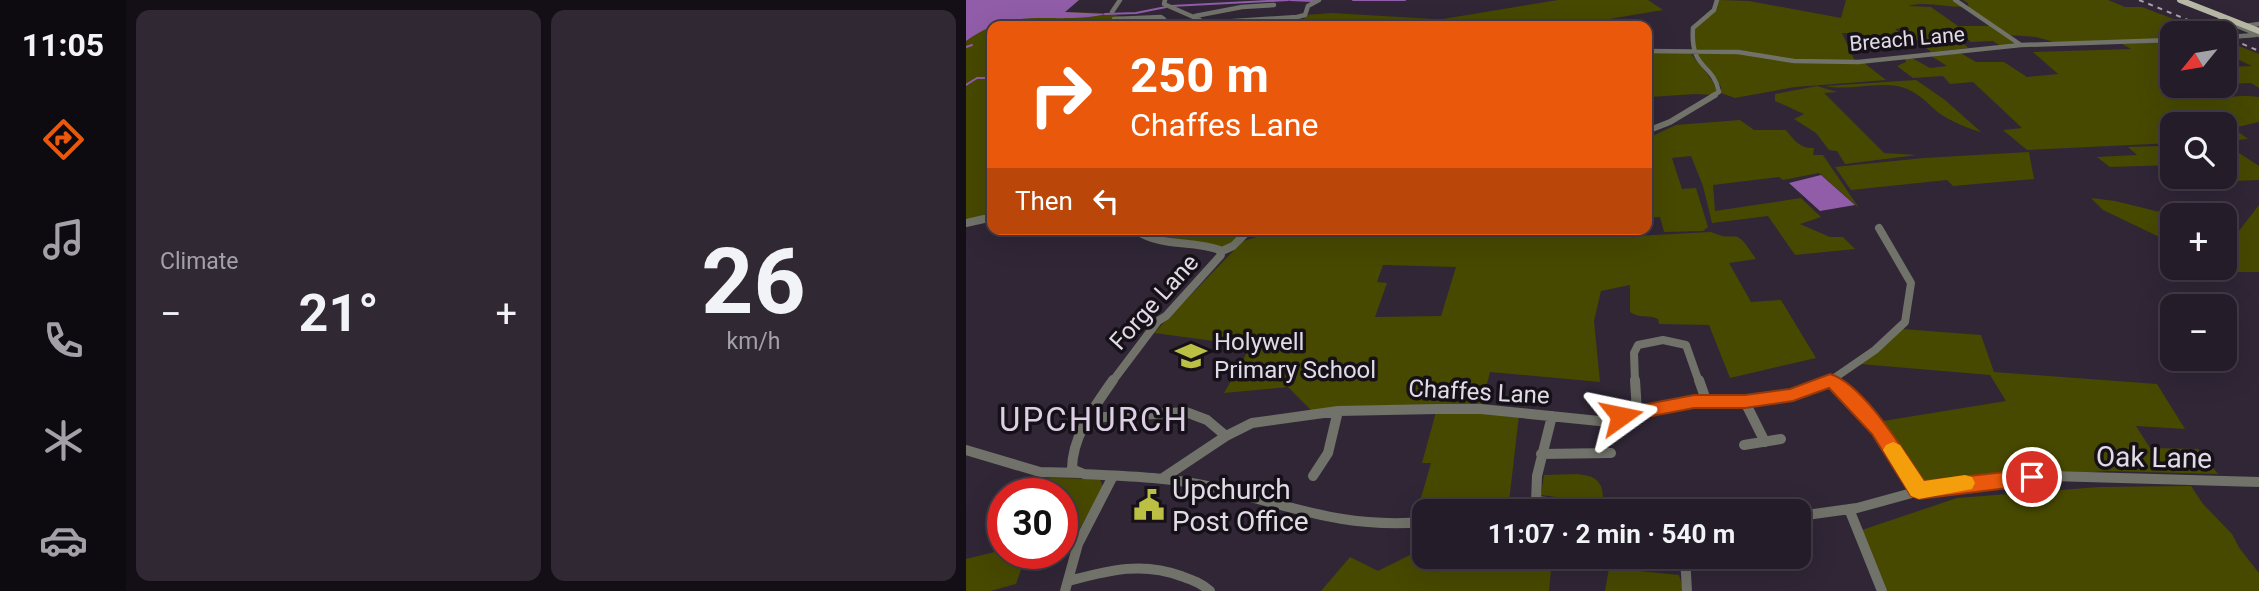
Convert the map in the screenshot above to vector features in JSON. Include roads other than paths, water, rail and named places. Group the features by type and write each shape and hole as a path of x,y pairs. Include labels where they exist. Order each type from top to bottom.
{"main road":[{"path":"2180,0 2259,34"}],"street":[{"path":"1112,12 1120,0"},
{"path":"1652,129 1670,122 1719,92 1718,86 1699,65 1692,51 1693,28 1714,10 1717,0"},
{"path":"1955,0 2021,45"},
{"path":"1244,21 1297,17 1305,14 1308,6 1318,1"},
{"path":"1166,4 1189,12 1201,21"},
{"path":"1195,16 1274,5"},
{"path":"1114,19 1161,17 1164,21"},
{"path":"2220,19 2259,34"},
{"path":"2244,26 2259,24"},
{"path":"2237,36 2259,34"},
{"name":"Breach Lane","path":"1652,51 1747,52 1794,61 1858,62 2021,45 2160,40"},
{"path":"966,223 987,218"},
{"name":"Chaffes Lane","path":"1163,478 1226,436 1252,424 1338,411 1481,409 1598,421 1706,400 1745,402 1793,395 1830,381 1875,350 1905,322 1911,283 1879,228"},
{"name":"Forge Lane","path":"1074,466 1090,418 1103,394 1153,327 1220,257 1220,251 1212,248 1166,246 1142,235"},
{"path":"1220,251 1232,247 1244,235"},
{"path":"1637,412 1634,353 1635,347 1647,342 1677,341 1686,345 1706,400"},
{"path":"1830,381 1837,384 1879,429 1919,490"},
{"path":"1745,402 1765,442"},
{"path":"1318,473 1328,453 1338,411"},
{"path":"1090,418 1184,412 1204,418 1226,436"},
{"path":"1536,499 1541,454 1552,416"},
{"path":"1744,445 1781,439"},
{"path":"967,451 1010,466 1057,472 1074,466 1113,476 1163,478 1212,487 1262,503 1341,522 1387,526 1412,523"},
{"path":"1541,454 1611,453"},
{"path":"1067,586 1079,542 1113,476"},
{"name":"Oak Lane","path":"1811,514 1849,509 1919,490 1997,480 2051,477 2259,482"},
{"path":"1849,509 1882,591"},
{"path":"1067,586 1127,566 1150,565 1190,579 1210,591"},
{"path":"1686,569 1687,591"}],"waterway":[{"path":"1171,6 1288,0"},
{"path":"1290,0 1313,1"},
{"path":"1353,0 1405,0"},
{"path":"1105,14 1136,13 1166,7"},
{"path":"966,47 972,45"},
{"path":"966,85 977,78 987,78"}],"railway":[{"path":"2139,0 2191,21"},
{"path":"2237,42 2259,51"}],"place":[{"name":"Holywell Primary School","path":"1191,356"},
{"name":"Upchurch Post Office","path":"1149,505"}],"district":[{"name":"UPCHURCH","path":"1094,419"}]}
